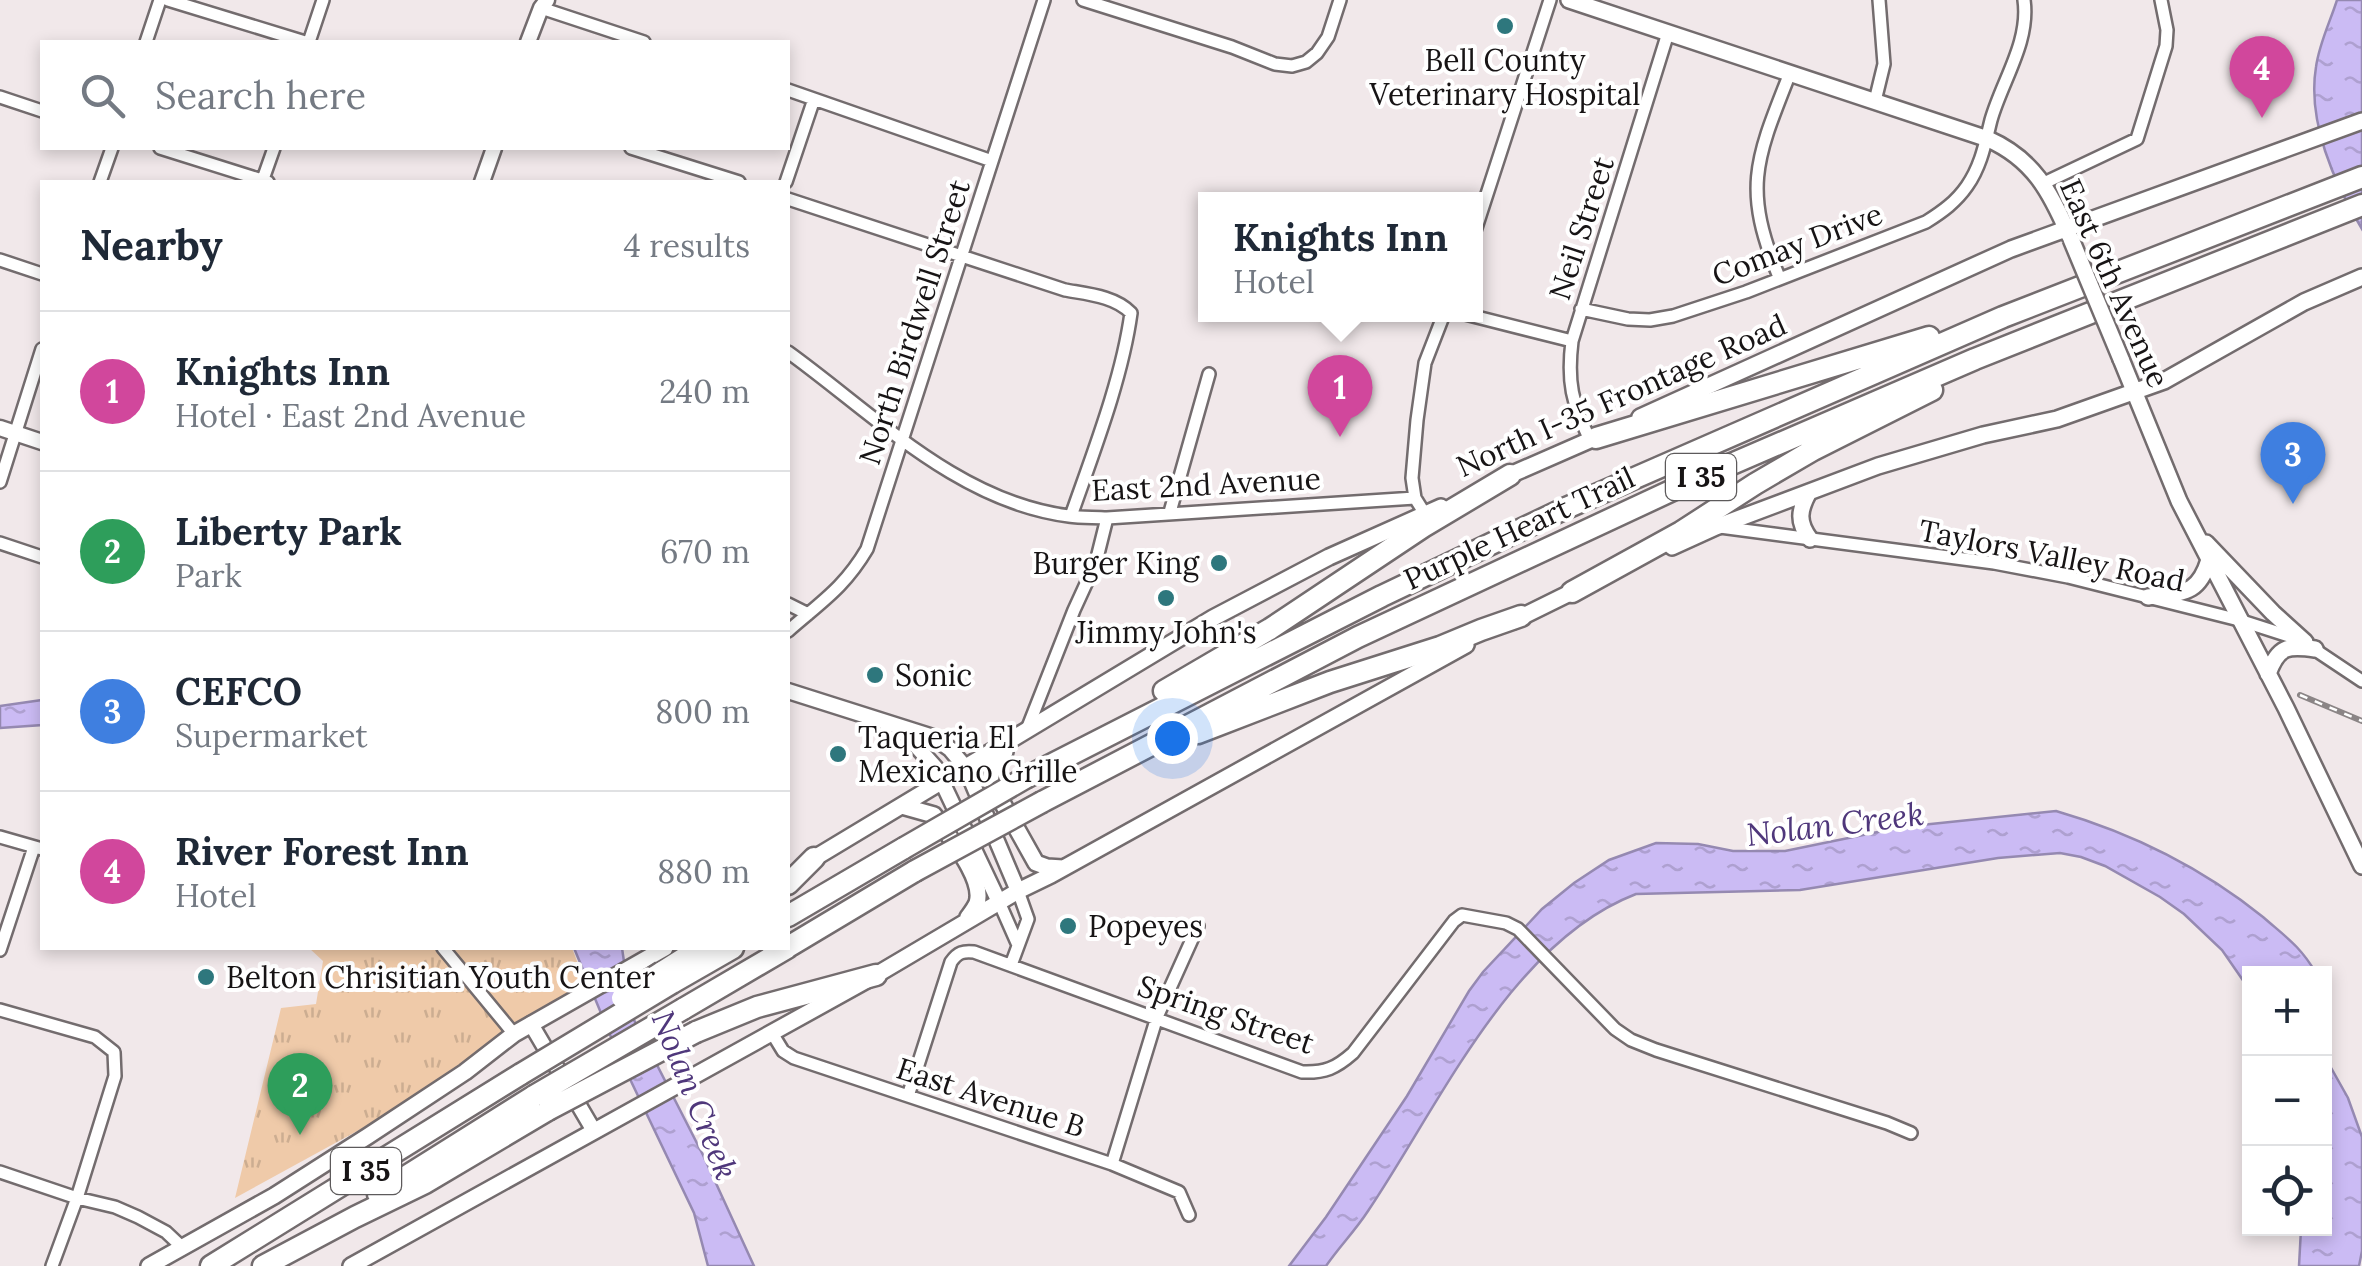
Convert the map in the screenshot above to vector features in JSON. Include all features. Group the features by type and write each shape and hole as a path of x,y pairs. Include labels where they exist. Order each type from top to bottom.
{"highway":[{"name":"Purple Heart Trail","path":"790,915 1066,756 1564,509 2003,317 2362,177"},
{"name":"Purple Heart Trail","path":"790,945 1042,802 1358,637 1856,409 2362,205"},
{"path":"1593,439 2003,317"},
{"path":"1572,592 1681,532 1812,450 2045,331"},
{"path":"1066,756 1126,712 1248,644 1423,527 1510,475"},
{"path":"1094,774 1306,690 1440,648 1522,616"},
{"path":"790,882 814,858"},
{"path":"667,977 698,950"},
{"path":"667,977 728,950"},
{"name":"Purple Heart Trail","path":"262,1266 541,1103 683,1009 782,950"},
{"path":"541,1103 757,1007 876,975"},
{"name":"I 35","path":"211,1266 525,1072 606,1009 667,977"}],"main road":[{"name":"East 6th Avenue","path":"1569,0 1988,139 2016,154 2036,174 2068,234 2178,501 2362,866"},
{"name":"North I-35 Frontage Road","path":"790,873 1163,647 1282,580 2011,249 2068,234 2358,122"},
{"path":"352,1266 876,975 1018,891 1522,616 1716,527 1810,492 1915,454 2057,419 2132,392 2186,370 2304,302 2362,277"},
{"path":"1810,492 1799,519 1810,539"},
{"path":"2193,529 2310,646"},
{"path":"2148,597 2189,590 2203,579 2208,560"},
{"path":"2268,674 2272,661 2286,648 2310,646"},
{"path":"1026,732 994,762 990,780 1036,862 1064,868"},
{"path":"902,806 934,815 976,878 977,905 941,938"},
{"path":"150,1266 274,1196 465,1072 514,1034 662,950"}],"street":[{"path":"147,40 160,0"},
{"path":"168,0 300,40"},
{"path":"308,40 324,0"},
{"name":"North Birdwell Street","path":"790,628 834,593 867,549 1044,0"},
{"path":"1083,0 1275,64 1292,66 1317,53 1328,37 1340,0"},
{"path":"1483,206 1550,0"},
{"path":"1874,102 1884,64 1879,0"},
{"name":"Comay Drive","path":"1581,310 1628,319 1661,318 1702,308 1926,222 1945,210 1977,169 2022,36 2024,0"},
{"path":"2042,184 2138,139 2166,46 2161,0"},
{"path":"529,40 544,4 639,40"},
{"name":"Neil Street","path":"1593,439 1575,410 1570,381 1572,342 1668,33"},
{"path":"1779,277 1758,212 1756,180 1770,124 1790,74"},
{"path":"790,91 992,160"},
{"path":"0,98 40,110"},
{"path":"787,180 814,99"},
{"path":"101,180 111,150"},
{"path":"166,150 258,180"},
{"path":"265,180 273,150"},
{"path":"483,180 493,150"},
{"path":"637,150 732,180"},
{"path":"790,199 1065,290 1094,295 1123,305 1131,313 1101,428 1071,516"},
{"path":"0,260 40,273"},
{"path":"1483,319 1572,342"},
{"path":"1425,514 1414,498 1412,478 1421,382 1441,322"},
{"name":"East 2nd Avenue","path":"790,354 955,475 988,492 1045,512 1107,518 1414,498"},
{"path":"0,482 40,355"},
{"path":"1170,512 1209,374"},
{"path":"0,428 40,441"},
{"path":"1026,732 1096,562 1107,518"},
{"name":"Taylors Valley Road","path":"1716,527 1994,563 2068,577 2239,620 2310,646 2362,681"},
{"path":"0,544 40,556"},
{"path":"790,605 808,614"},
{"path":"790,692 932,737 950,749 966,768 1028,919 1011,965"},
{"path":"900,728 935,766 944,782 1018,945"},
{"path":"0,837 38,848 0,950"},
{"name":"Spring Street","path":"908,1096 951,962 957,954 968,952 1011,965 1302,1072 1321,1073 1339,1066 1353,1054 1462,915 1518,929 1604,1019 1632,1040 1911,1133"},
{"path":"1112,1164 1157,1017 1198,926"},
{"path":"445,950 514,1034"},
{"path":"0,1010 95,1037 114,1052 115,1076 52,1266"},
{"path":"538,1020 594,1130"},
{"name":"East Avenue B","path":"772,1033 794,1058 1112,1164 1179,1192 1189,1215"},
{"path":"0,1172 115,1207 153,1224 183,1248"}],"green space":[{"path":"311,950 573,950 589,993 465,1072 235,1198 281,1008 316,1004 323,961"}],"water":[{"path":"2337,0 2362,0 2362,229 2333,172 2315,109 2317,58"},
{"path":"40,700 40,725 0,728 0,706"},
{"path":"2056,811 2112,830 2215,882 2286,937 2311,966 2242,966 2242,979 2222,950 2160,897 2105,866 2060,853 1998,858 1800,890 1636,894 1592,917 1551,949 1515,988 1451,1077 1368,1211 1326,1266 1289,1266 1407,1096 1483,972 1542,909 1574,883 1609,860 1656,843 1698,844 1733,851 1785,851 1902,827"},
{"path":"575,950 622,950 632,1016 754,1266 708,1266 694,1213 618,1054"},
{"path":"2332,1069 2348,1098 2362,1137 2362,1251 2359,1266 2299,1266 2301,1236 2332,1236"}],"railway":[{"path":"2300,695 2362,721"}],"place":[{"name":"Bell County Veterinary Hospital","path":"1505,26"},
{"name":"River Forest Inn","path":"2262,118"},
{"name":"Knights Inn","path":"1340,437"},
{"name":"CEFCO","path":"2293,504"},
{"name":"Burger King","path":"1219,563"},
{"name":"Jimmy John's","path":"1166,598"},
{"name":"Sonic","path":"875,675"},
{"name":"Taqueria El Mexicano Grille","path":"838,754"},
{"name":"Popeyes","path":"1068,926"},
{"name":"Belton Chrisitian Youth Center","path":"206,977"},
{"name":"Liberty Park","path":"300,1135"}],"water label":[{"name":"Nolan Creek","path":"1835,824"},
{"name":"Nolan Creek","path":"695,1095"}]}
